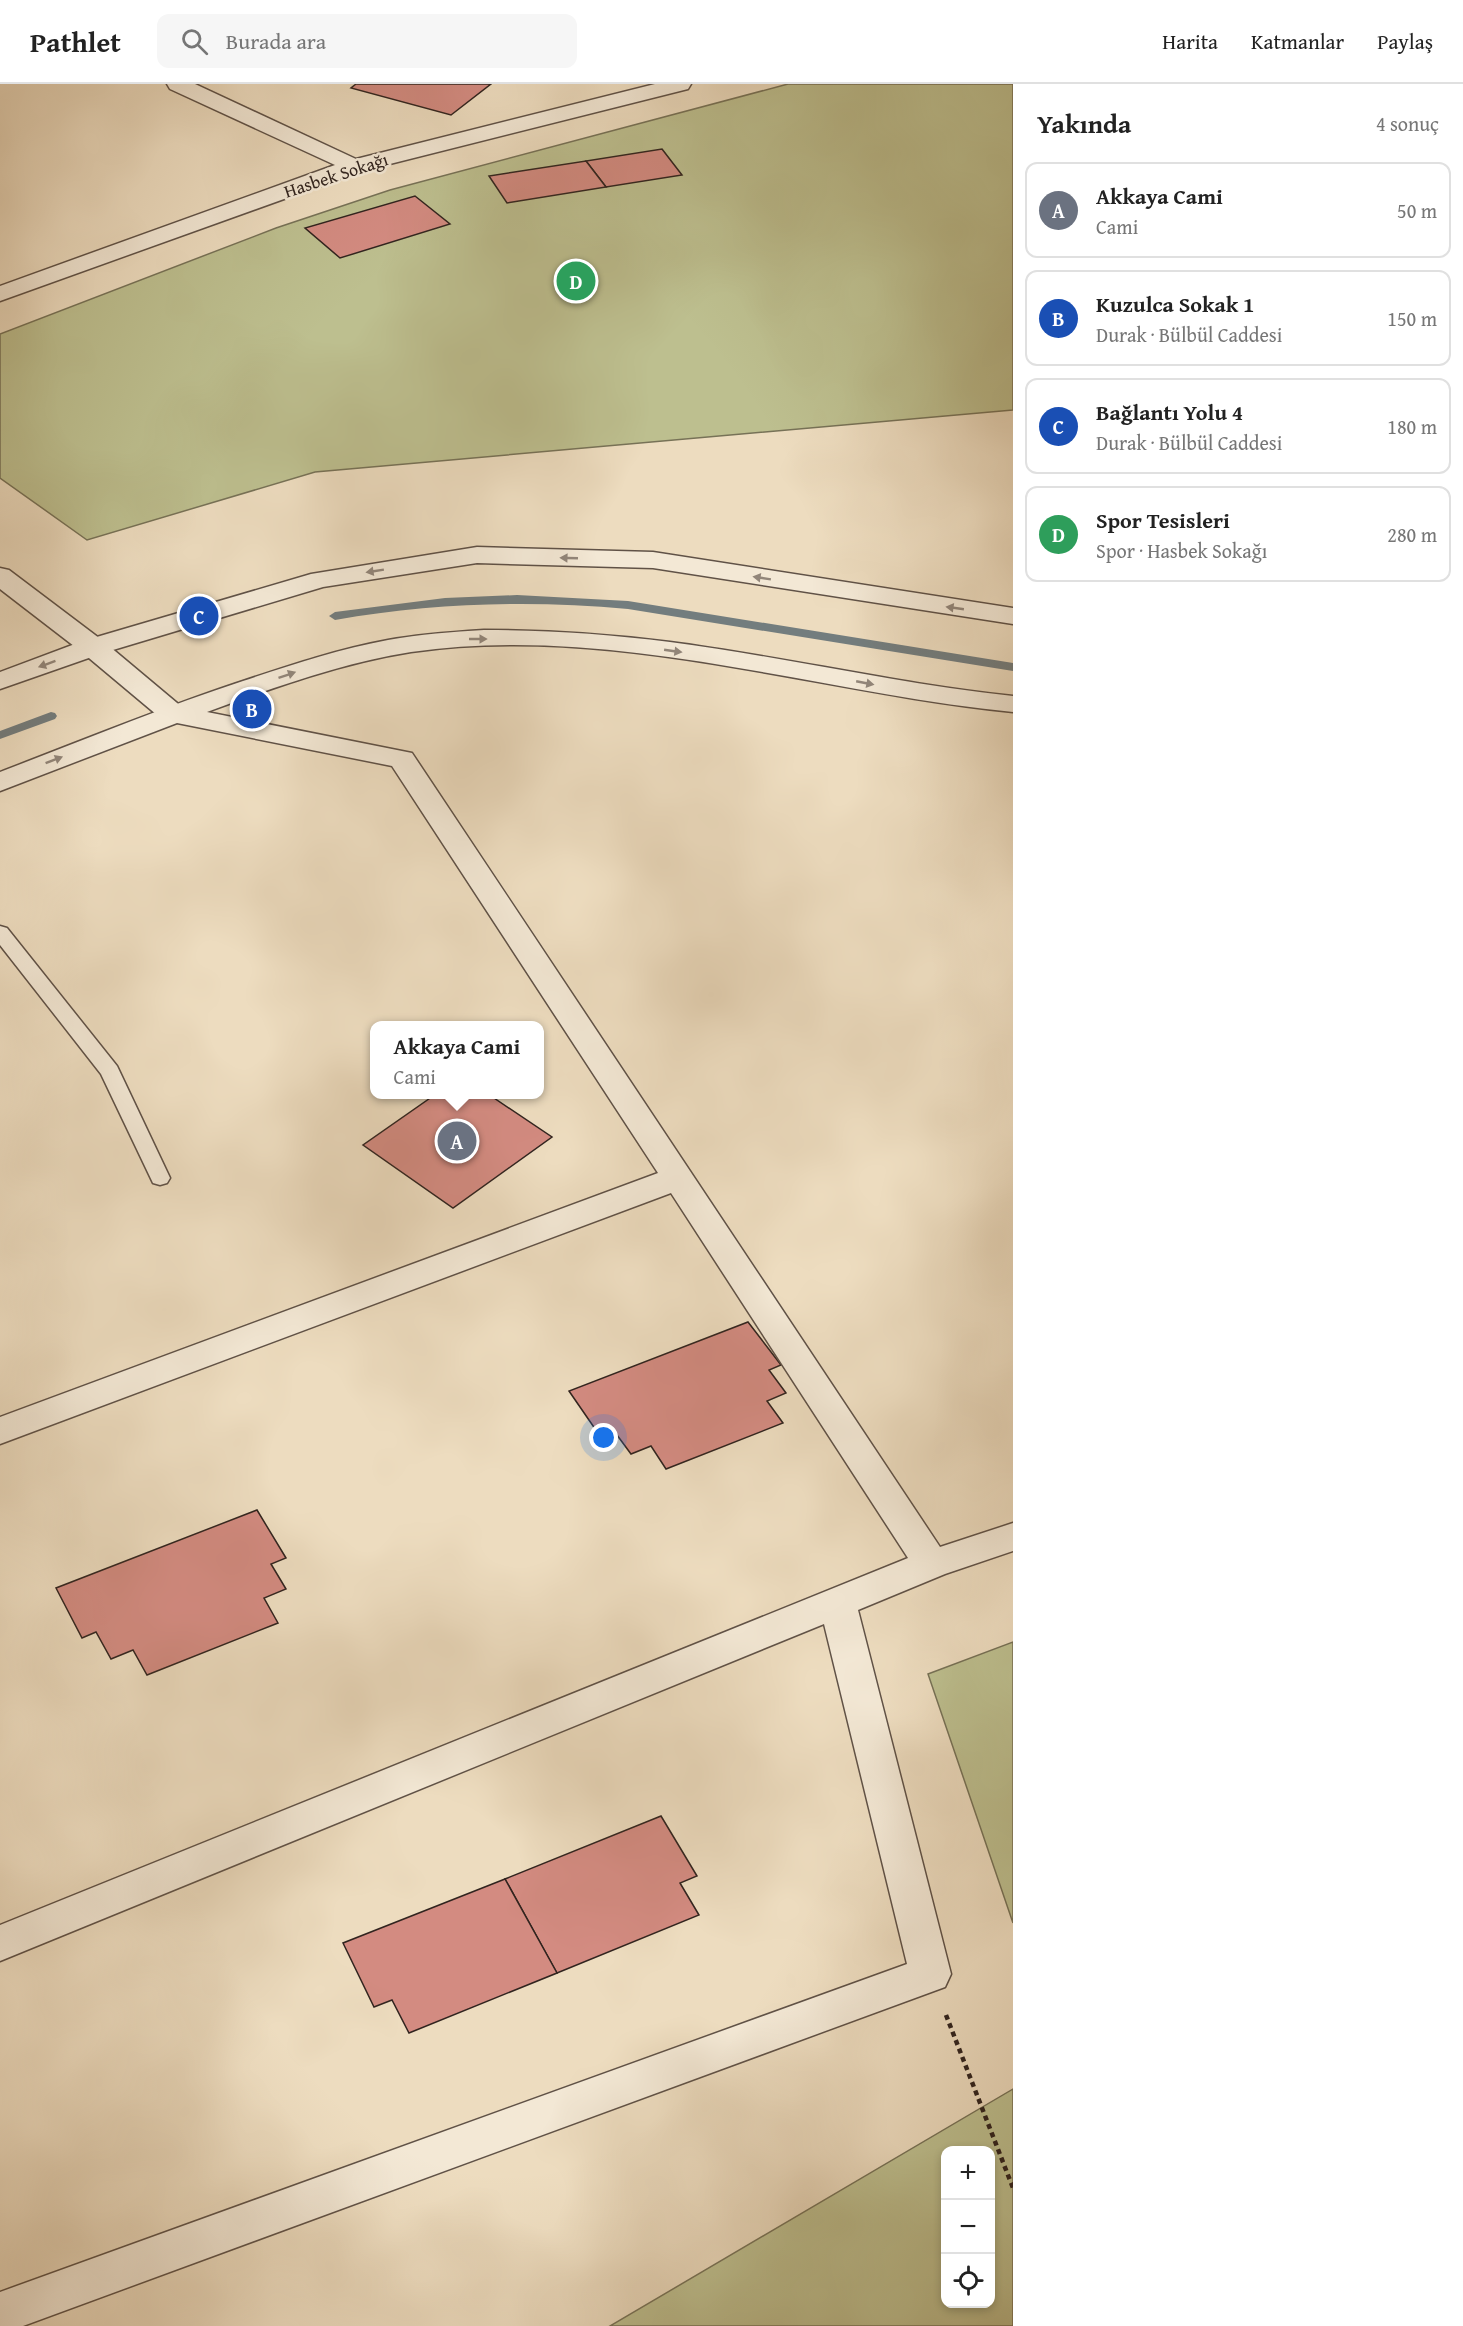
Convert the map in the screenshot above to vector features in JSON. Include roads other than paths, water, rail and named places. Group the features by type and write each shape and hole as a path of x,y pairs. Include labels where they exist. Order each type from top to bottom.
{"street":[{"path":"178,84 354,166"},
{"name":"Hasbek Sokağı","path":"0,294 354,166 680,84"},
{"path":"0,681 93,647 320,580 477,555 652,560 1013,616"},
{"path":"0,576 93,647 173,714 402,759 932,1564"},
{"path":"0,782 173,714 330,660 410,644 474,639 566,641 652,648 930,694 1013,704"},
{"path":"0,1431 678,1178"},
{"path":"0,1943 837,1602 932,1564 1013,1537"},
{"path":"0,2313 930,1974 837,1602"}],"lane":[{"path":"0,932 110,1071 160,1178"}],"waterway":[{"path":"335,616 445,601 553,599 628,605 1013,667"},
{"path":"0,735 51,716"}],"place":[{"name":"Spor Tesisleri","path":"576,281"},
{"name":"Bağlantı Yolu 4","path":"199,616"},
{"name":"Kuzulca Sokak 1","path":"252,709"},
{"name":"Akkaya Cami","path":"457,1141"}]}
